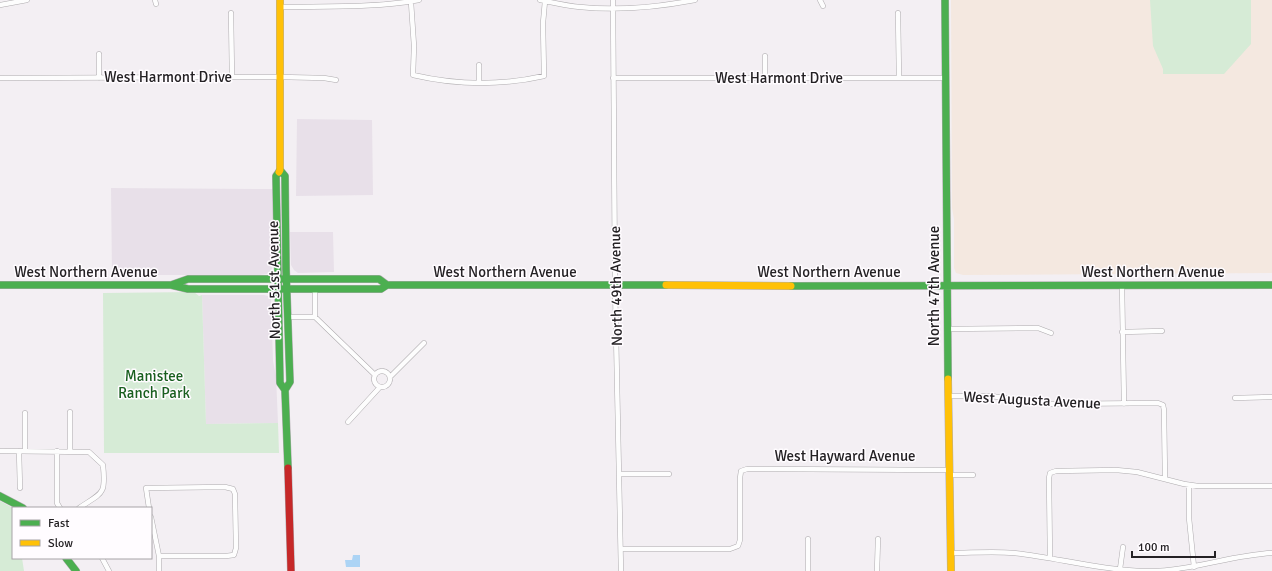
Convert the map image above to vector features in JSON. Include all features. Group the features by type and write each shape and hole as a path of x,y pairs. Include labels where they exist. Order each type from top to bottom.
{"main road":[{"name":"North 47th Avenue","path":"945,0 951,571"},
{"name":"North 51st Avenue","path":"280,4 280,170 276,176 277,289 280,383 285,390 291,571"},
{"name":"North 51st Avenue","path":"280,170 284,176 285,189 290,382 285,390"},
{"name":"West Northern Avenue","path":"171,285 188,279 380,279 386,285"},
{"name":"West Northern Avenue","path":"0,285 171,285 188,289 381,289 386,285 1272,285"},
{"path":"0,496 21,507"},
{"path":"67,559 76,571"}],"street":[{"path":"0,5 27,0"},
{"path":"280,4 411,2 419,0"},
{"path":"411,2 414,46 413,75 448,81 479,83 520,80 544,76 543,0 581,7 613,8 654,6 695,0"},
{"name":"North 49th Avenue","path":"613,0 615,285 621,571"},
{"path":"820,0 823,6"},
{"path":"231,13 232,77"},
{"path":"898,13 898,78"},
{"path":"99,54 99,78"},
{"path":"765,56 765,78"},
{"path":"479,65 479,83"},
{"name":"West Harmont Drive","path":"0,78 280,77 324,78 336,80"},
{"name":"West Harmont Drive","path":"613,78 946,78"},
{"path":"1122,285 1124,404"},
{"path":"315,289 315,317"},
{"path":"288,317 315,317 375,375"},
{"path":"948,329 1038,328 1051,333"},
{"path":"1122,332 1162,331"},
{"path":"348,422 380,387 388,385 390,377 424,343"},
{"path":"375,375 379,372 384,372 390,377"},
{"path":"375,375 374,382 380,387"},
{"name":"West Augusta Avenue","path":"948,396 991,396 1042,403 1158,403 1163,405 1165,479"},
{"path":"1235,398 1272,398"},
{"path":"70,412 70,452"},
{"path":"25,413 25,451"},
{"path":"0,451 89,452 103,464 104,484 103,490 98,495 80,507"},
{"path":"19,451 20,488"},
{"path":"57,451 57,503 59,507"},
{"name":"West Hayward Avenue","path":"621,549 730,549 738,546 740,540 740,478 742,471 748,469 949,472 973,474"},
{"path":"1050,558 1048,478 1050,473 1056,471 1126,471 1137,472 1189,485 1272,486"},
{"path":"619,474 669,474"},
{"path":"1189,485 1189,518 1194,567"},
{"path":"149,507 146,488 225,487 233,489 236,496 236,548 234,555 159,556"},
{"path":"152,522 159,556 158,571"},
{"path":"808,539 808,571"},
{"path":"877,571 878,539"},
{"path":"1120,569 1123,547"},
{"path":"950,553 1006,552 1120,569 1150,571 1194,567 1248,555 1272,553"},
{"path":"103,559 110,571"}],"shaded area":[{"path":"951,0 1272,0 1272,273 963,275 956,273 954,268 954,219 952,208"},
{"path":"297,119 372,120 373,195 296,196"},
{"path":"111,188 273,189 272,269 267,274 260,275 112,275"},
{"path":"290,232 333,232 334,272 298,273 294,270 291,265"},
{"path":"202,295 264,295 271,299 273,361 276,376 278,423 206,424"}],"green space":[{"path":"1150,0 1251,0 1251,44 1224,74 1163,74 1163,69 1153,46"},
{"name":"Manistee Ranch Park","path":"194,292 199,296 202,295 206,424 278,423 279,453 104,453 103,293"},
{"path":"0,501 12,507 12,559 22,559 24,571 0,571"}],"water":[{"path":"353,555 360,555 360,567 346,567 345,560 352,560"}],"traffic: fast":[{"path":"945,0 948,379"},
{"path":"280,170 285,176 286,269 290,382 285,390"},
{"path":"279,172 276,176 280,383 285,390 288,468"},
{"path":"171,285 188,279 379,279 387,285 666,285"},
{"path":"0,285 171,285 188,289 381,289 387,285"},
{"path":"791,286 1272,285"},
{"path":"0,496 21,507"},
{"path":"67,559 76,571"}],"traffic: slow":[{"path":"279,172 280,0"},
{"path":"666,285 791,286"},
{"path":"948,379 951,571"}],"traffic: jam":[{"path":"288,468 291,571"}]}
